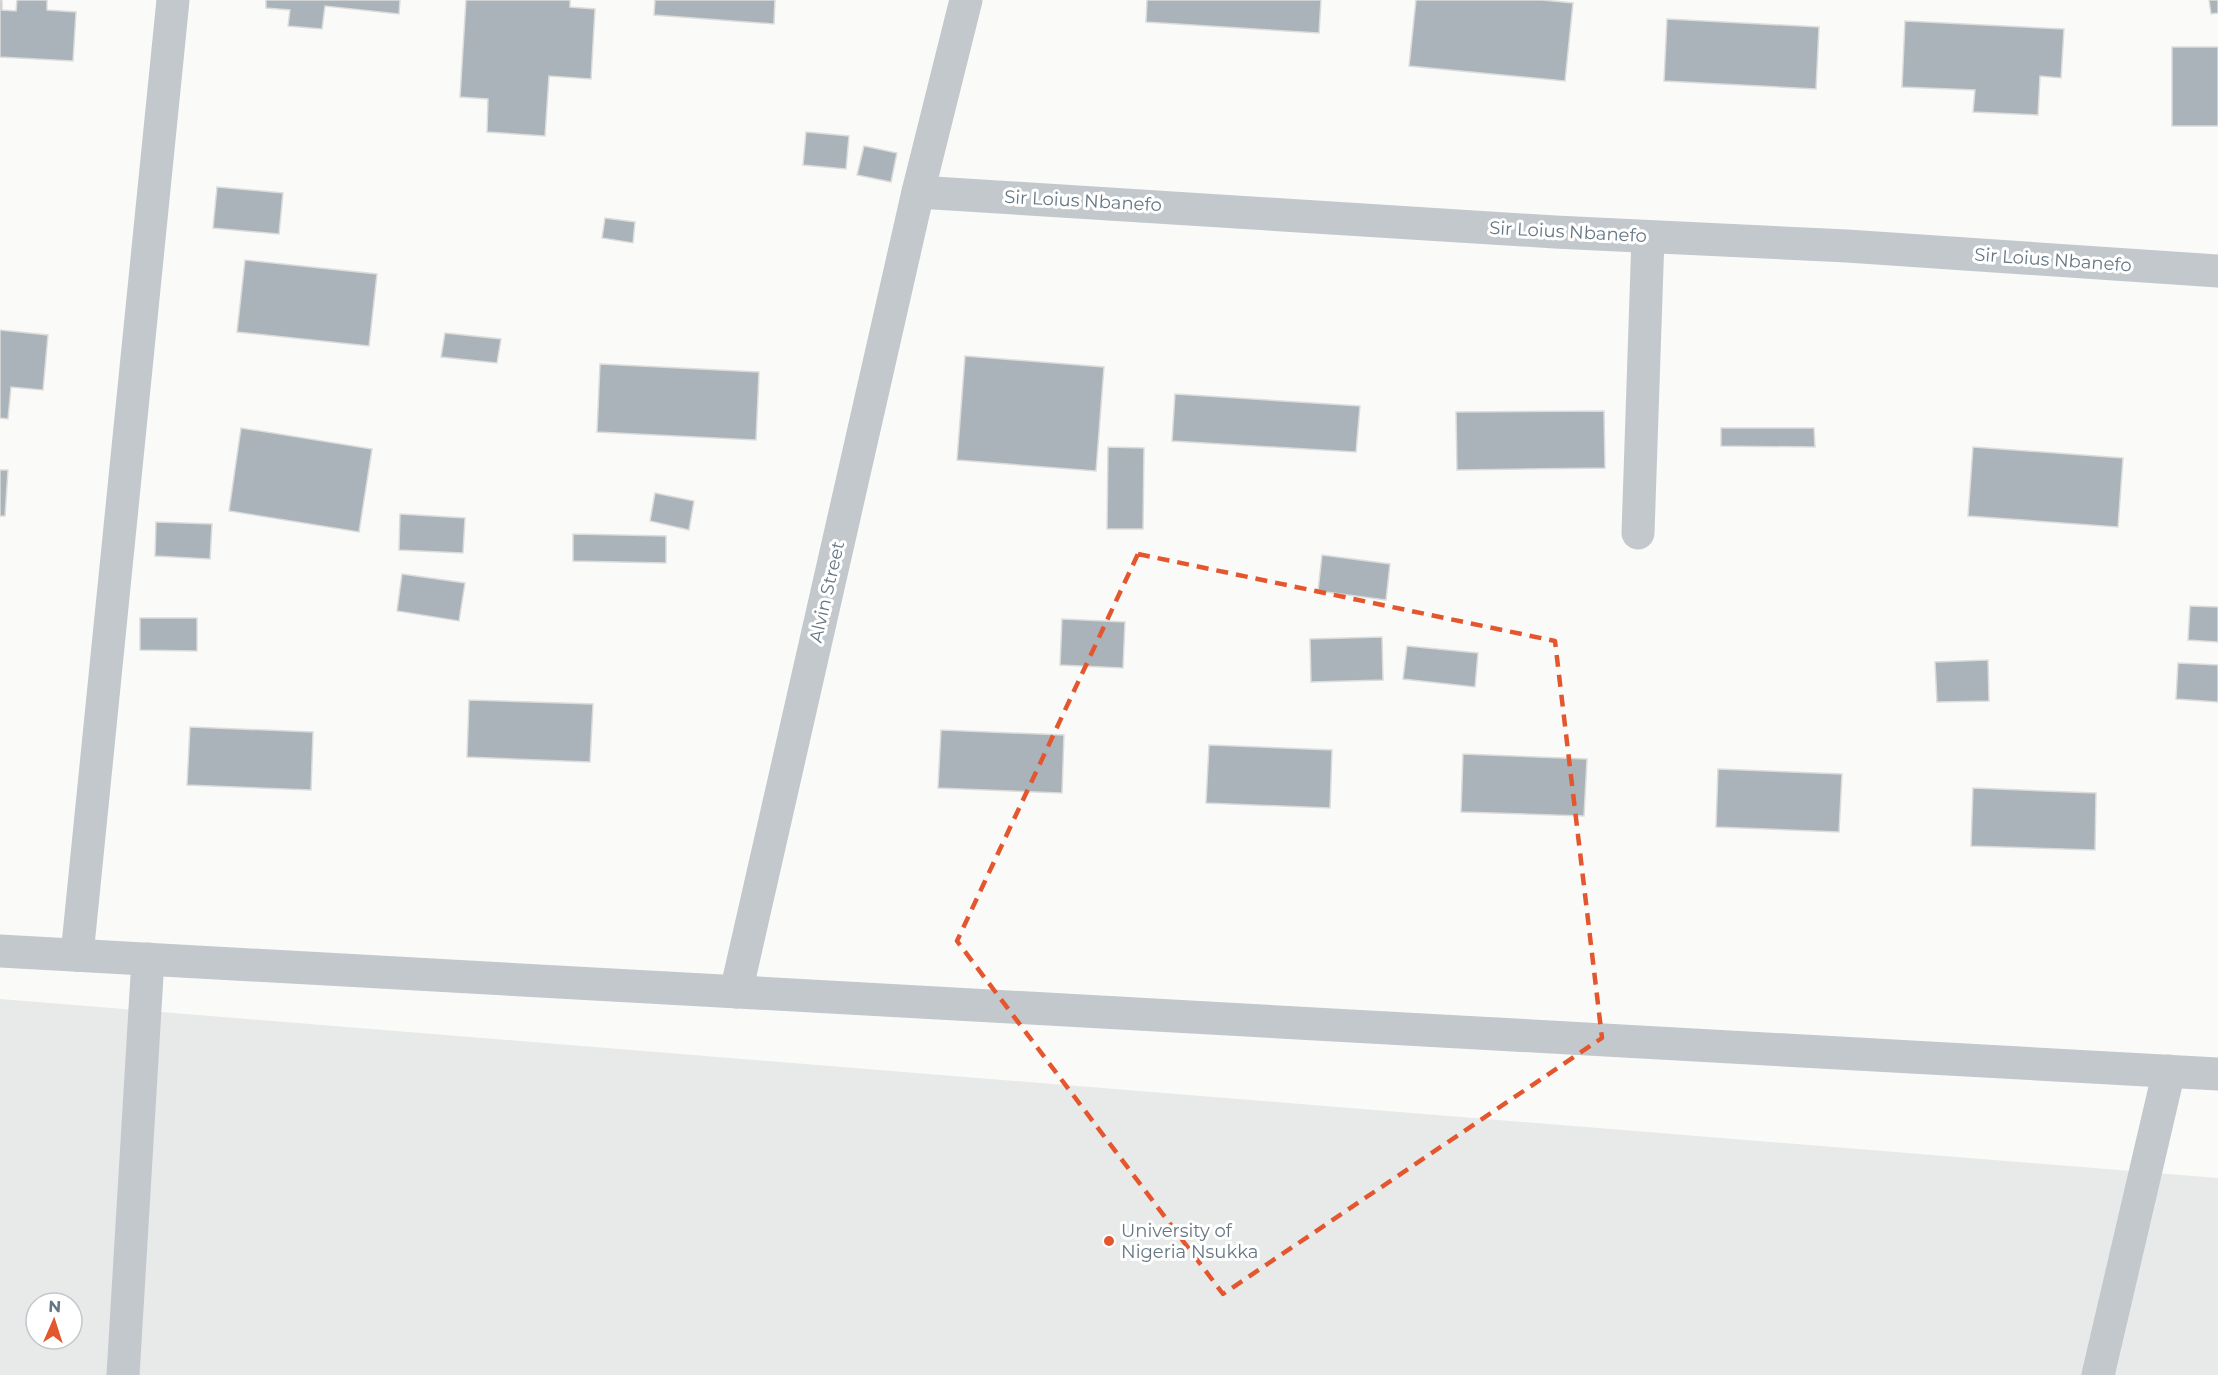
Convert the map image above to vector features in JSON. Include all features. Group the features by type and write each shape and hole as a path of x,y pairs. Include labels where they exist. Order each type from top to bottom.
{"street":[{"path":"77,955 173,0"},
{"name":"Alvin Street","path":"736,992 918,192 966,0"},
{"name":"Sir Loius Nbanefo","path":"918,192 1648,237 1847,246 2218,271"},
{"path":"1638,533 1648,237"},
{"path":"0,951 2218,1074"},
{"path":"123,1375 148,959"},
{"path":"2098,1375 2169,1071"}],"highlighted area":[{"path":"1138,554 1555,641 1602,1038 1223,1294 957,941"}],"shaded area":[{"name":"University of Nigeria Nsukka","path":"0,999 2218,1178 2218,1375 0,1375"}],"building":[{"path":"0,0 2,0 2,10 16,11 17,0 47,0 47,10 76,12 73,61 0,57"},
{"path":"266,0 400,0 399,14 325,6 322,29 288,26 290,10 266,8"},
{"path":"466,0 570,0 570,7 595,9 591,79 549,76 545,136 487,132 488,99 460,97"},
{"path":"655,0 775,0 774,24 654,15"},
{"path":"1147,0 1321,0 1319,33 1146,22"},
{"path":"1416,0 1542,0 1573,3 1565,81 1409,66"},
{"path":"2209,0 2218,0 2218,13 2211,14"},
{"path":"1667,19 1819,27 1816,89 1664,81"},
{"path":"1905,21 2064,29 2061,78 2040,76 2038,115 1973,112 1975,90 1902,87"},
{"path":"2172,47 2218,47 2218,126 2172,126"},
{"path":"806,132 849,136 846,169 803,165"},
{"path":"864,146 897,153 891,182 857,175"},
{"path":"217,187 283,193 279,234 213,228"},
{"path":"605,218 635,222 633,243 602,238"},
{"path":"245,260 377,274 369,346 237,332"},
{"path":"0,330 48,335 43,390 11,387 8,419 0,418"},
{"path":"445,333 501,339 497,363 441,357"},
{"path":"965,356 1104,367 1096,471 957,460"},
{"path":"600,364 759,372 756,440 597,432"},
{"path":"1175,394 1360,406 1356,452 1172,441"},
{"path":"1604,411 1605,468 1457,470 1456,412"},
{"path":"241,428 372,449 359,532 229,511"},
{"path":"1721,428 1814,428 1815,447 1721,446"},
{"path":"1108,447 1144,448 1143,529 1107,529"},
{"path":"1973,447 2123,458 2118,527 1968,516"},
{"path":"0,470 8,470 5,516 0,516"},
{"path":"655,493 694,501 689,530 650,521"},
{"path":"400,514 465,518 463,553 399,550"},
{"path":"156,522 212,524 210,559 155,556"},
{"path":"573,534 666,536 666,563 573,561"},
{"path":"1322,555 1390,564 1386,600 1318,591"},
{"path":"402,574 465,583 459,621 397,611"},
{"path":"2190,606 2218,607 2218,642 2188,640"},
{"path":"140,618 197,618 197,651 140,650"},
{"path":"1062,619 1125,622 1123,668 1060,665"},
{"path":"1382,637 1383,680 1311,682 1310,639"},
{"path":"1407,646 1478,653 1475,687 1403,679"},
{"path":"1988,660 1989,701 1937,702 1935,662"},
{"path":"2178,663 2218,665 2218,702 2176,699"},
{"path":"469,700 593,704 590,762 467,757"},
{"path":"190,727 313,732 311,790 187,785"},
{"path":"941,730 1064,735 1062,793 938,788"},
{"path":"1209,745 1332,750 1330,808 1206,803"},
{"path":"1463,754 1587,759 1584,816 1461,812"},
{"path":"1718,769 1842,774 1839,832 1716,827"},
{"path":"1973,788 2096,793 2095,850 1971,846"}],"place":[{"name":"University of Nigeria Nsukka","path":"1109,1241"}]}
